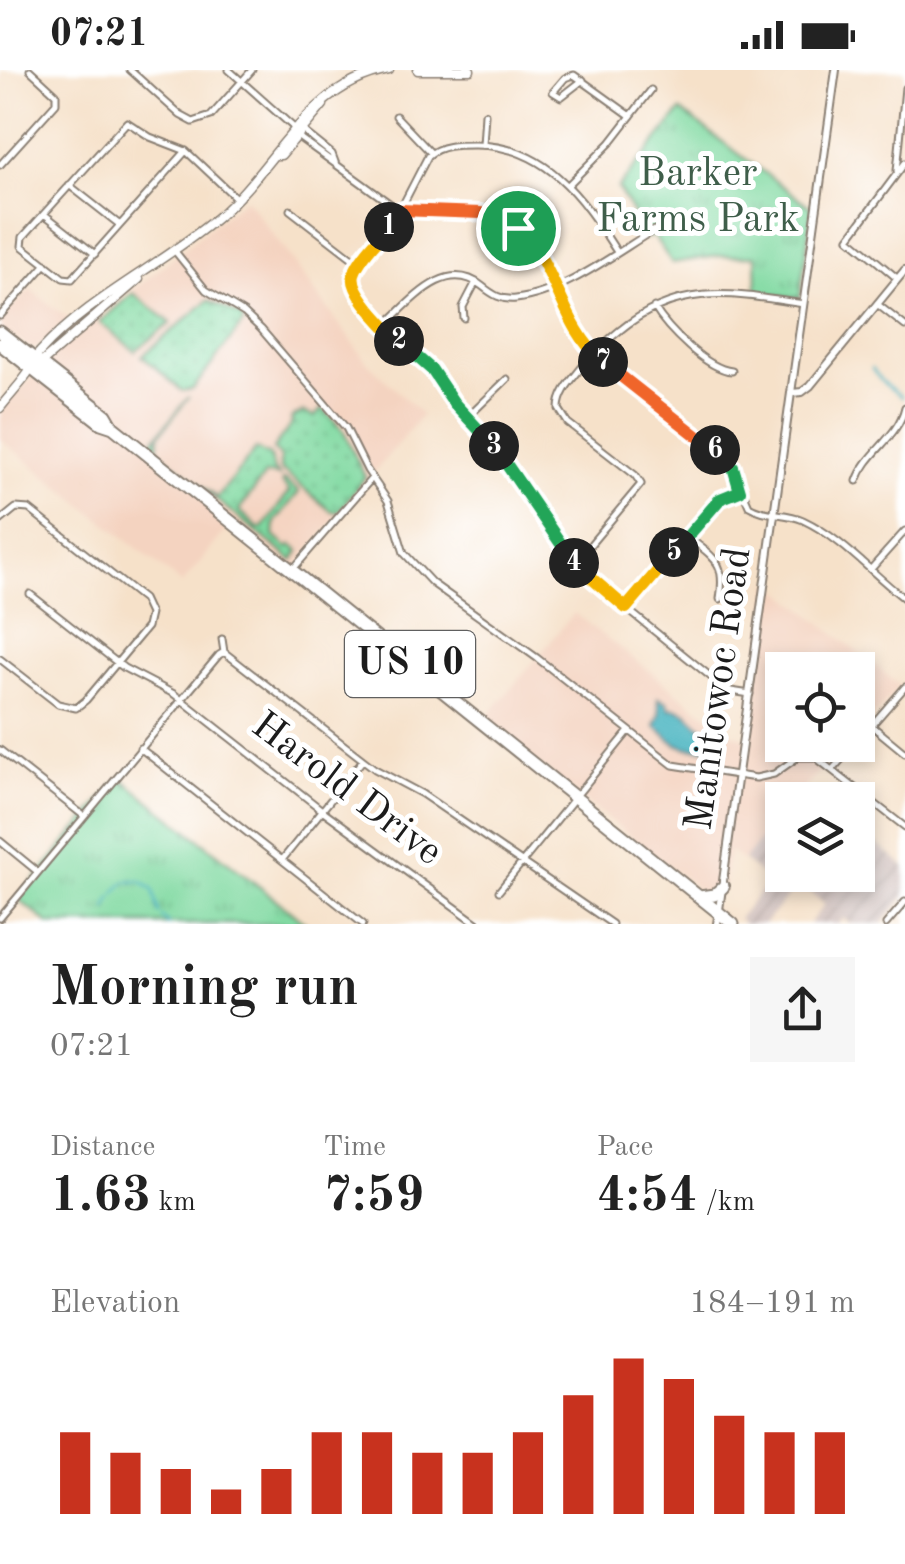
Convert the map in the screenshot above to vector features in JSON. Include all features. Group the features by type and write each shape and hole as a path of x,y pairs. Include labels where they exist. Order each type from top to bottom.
{"highway":[{"name":"US 10","path":"0,332 35,364"},
{"name":"US 10","path":"0,344 106,415 113,427 700,897 718,918 734,924"},
{"path":"700,897 714,896 723,886"}],"main road":[{"path":"0,408 56,337 237,199 325,102 350,82 384,70"},
{"path":"418,70 470,70"}],"street":[{"path":"0,165 57,98 30,70"},
{"path":"130,70 180,116 193,122 211,116 252,70"},
{"path":"229,70 327,160 400,210 481,213 511,223 533,244 572,326 594,353 730,462 748,506 806,522 850,550 905,598"},
{"name":"Manitowoc Road","path":"718,918 836,70"},
{"path":"583,80 561,96 553,92 568,76 583,80 631,116"},
{"path":"896,174 905,88"},
{"path":"569,184 651,90"},
{"path":"483,145 485,114"},
{"path":"396,116 431,153"},
{"path":"186,151 70,280 21,244 127,122 150,137 186,151 237,199"},
{"path":"617,252 569,184 528,156 483,145 449,146 431,153 400,210 360,264 354,286 490,440 574,564 721,685 750,694"},
{"path":"898,279 849,238 905,163"},
{"path":"69,185 120,225"},
{"path":"290,210 360,264"},
{"path":"44,214 94,254"},
{"path":"385,324 442,278 465,277 507,300 521,298 580,276 654,230 666,230"},
{"path":"174,250 201,286 250,318 346,428 388,501 401,548 415,569 673,765 738,776 770,776 804,756 820,758 905,827"},
{"path":"0,316 46,264"},
{"path":"792,394 810,386 905,270"},
{"path":"464,318 463,307 476,282"},
{"path":"574,564 641,484 638,477 568,423 559,409 562,394 594,353 632,320 684,297 714,293 804,304"},
{"path":"877,304 905,326"},
{"path":"654,308 670,330 721,369 732,371"},
{"path":"468,417 506,379"},
{"path":"857,481 899,426 905,407"},
{"path":"292,570 372,478"},
{"path":"626,608 720,499 740,491"},
{"path":"0,521 12,510 29,509 146,602 150,614 147,627 82,704 68,708 58,704 0,658"},
{"path":"872,569 905,531"},
{"path":"688,536 721,565 724,579 720,599"},
{"name":"Harold Drive","path":"30,594 118,664 182,699 322,810 478,924"},
{"path":"222,639 224,652 363,760 415,789 612,924"},
{"path":"0,918 218,654 224,652"},
{"path":"875,721 905,687"},
{"path":"875,729 905,753"},
{"path":"499,892 629,731"},
{"path":"140,748 363,924"},
{"path":"0,750 84,816"},
{"path":"282,860 363,760"},
{"path":"833,769 839,762"},
{"path":"0,841 38,872"},
{"path":"890,923 905,902"}],"shaded area":[{"path":"246,198 367,362 422,415 293,570 232,523 182,584 0,439 0,409 60,350"},
{"path":"30,289 70,320 34,350 0,329 0,320"},
{"path":"770,582 858,652 765,652 765,762 826,762 809,782 765,782 765,833 743,860 729,851 723,887 708,897 483,722 574,613 728,732 748,739"},
{"path":"875,666 900,686 875,715"},
{"path":"765,833 765,878 743,860"},
{"path":"875,843 905,867 905,896 882,924 851,924 843,918 838,924 809,924 825,904 810,892 875,892"},
{"path":"765,886 765,892 791,892 764,924 744,924 738,919"}],"green space":[{"name":"Barker Farms Park","path":"681,111 812,208 800,298 757,293 756,256 718,256 672,263 653,235 647,238 618,188"},
{"path":"133,293 171,323 135,351 99,322"},
{"path":"209,300 242,317 243,323 193,389 182,391 142,356"},
{"path":"189,397 159,435 158,451 217,498 256,449 270,456 279,476 266,474 239,510 263,528 289,492 284,480 299,492 275,522 274,536 288,548 292,545 299,551 293,561 151,448 151,443"},
{"path":"323,408 344,432 365,477 338,512 331,511 280,469 280,458 273,449 292,423 291,418 304,412 314,417"},
{"path":"121,778 307,924 49,924 18,899"}],"water":[{"path":"658,698 667,702 670,709 687,713 718,743 717,747 689,748 670,739 655,726 660,714"}],"waterway":[{"path":"872,368 881,381 902,397"},
{"path":"115,893 125,882 141,881 153,890 159,913"},
{"path":"107,909 112,897"},
{"path":"162,917 169,924"}],"route":[{"path":"400,210 481,213 518,228 533,244 572,326 590,349 730,462 736,472 740,491 720,499 626,608 580,571 484,434 354,286 356,270 400,210"}]}
